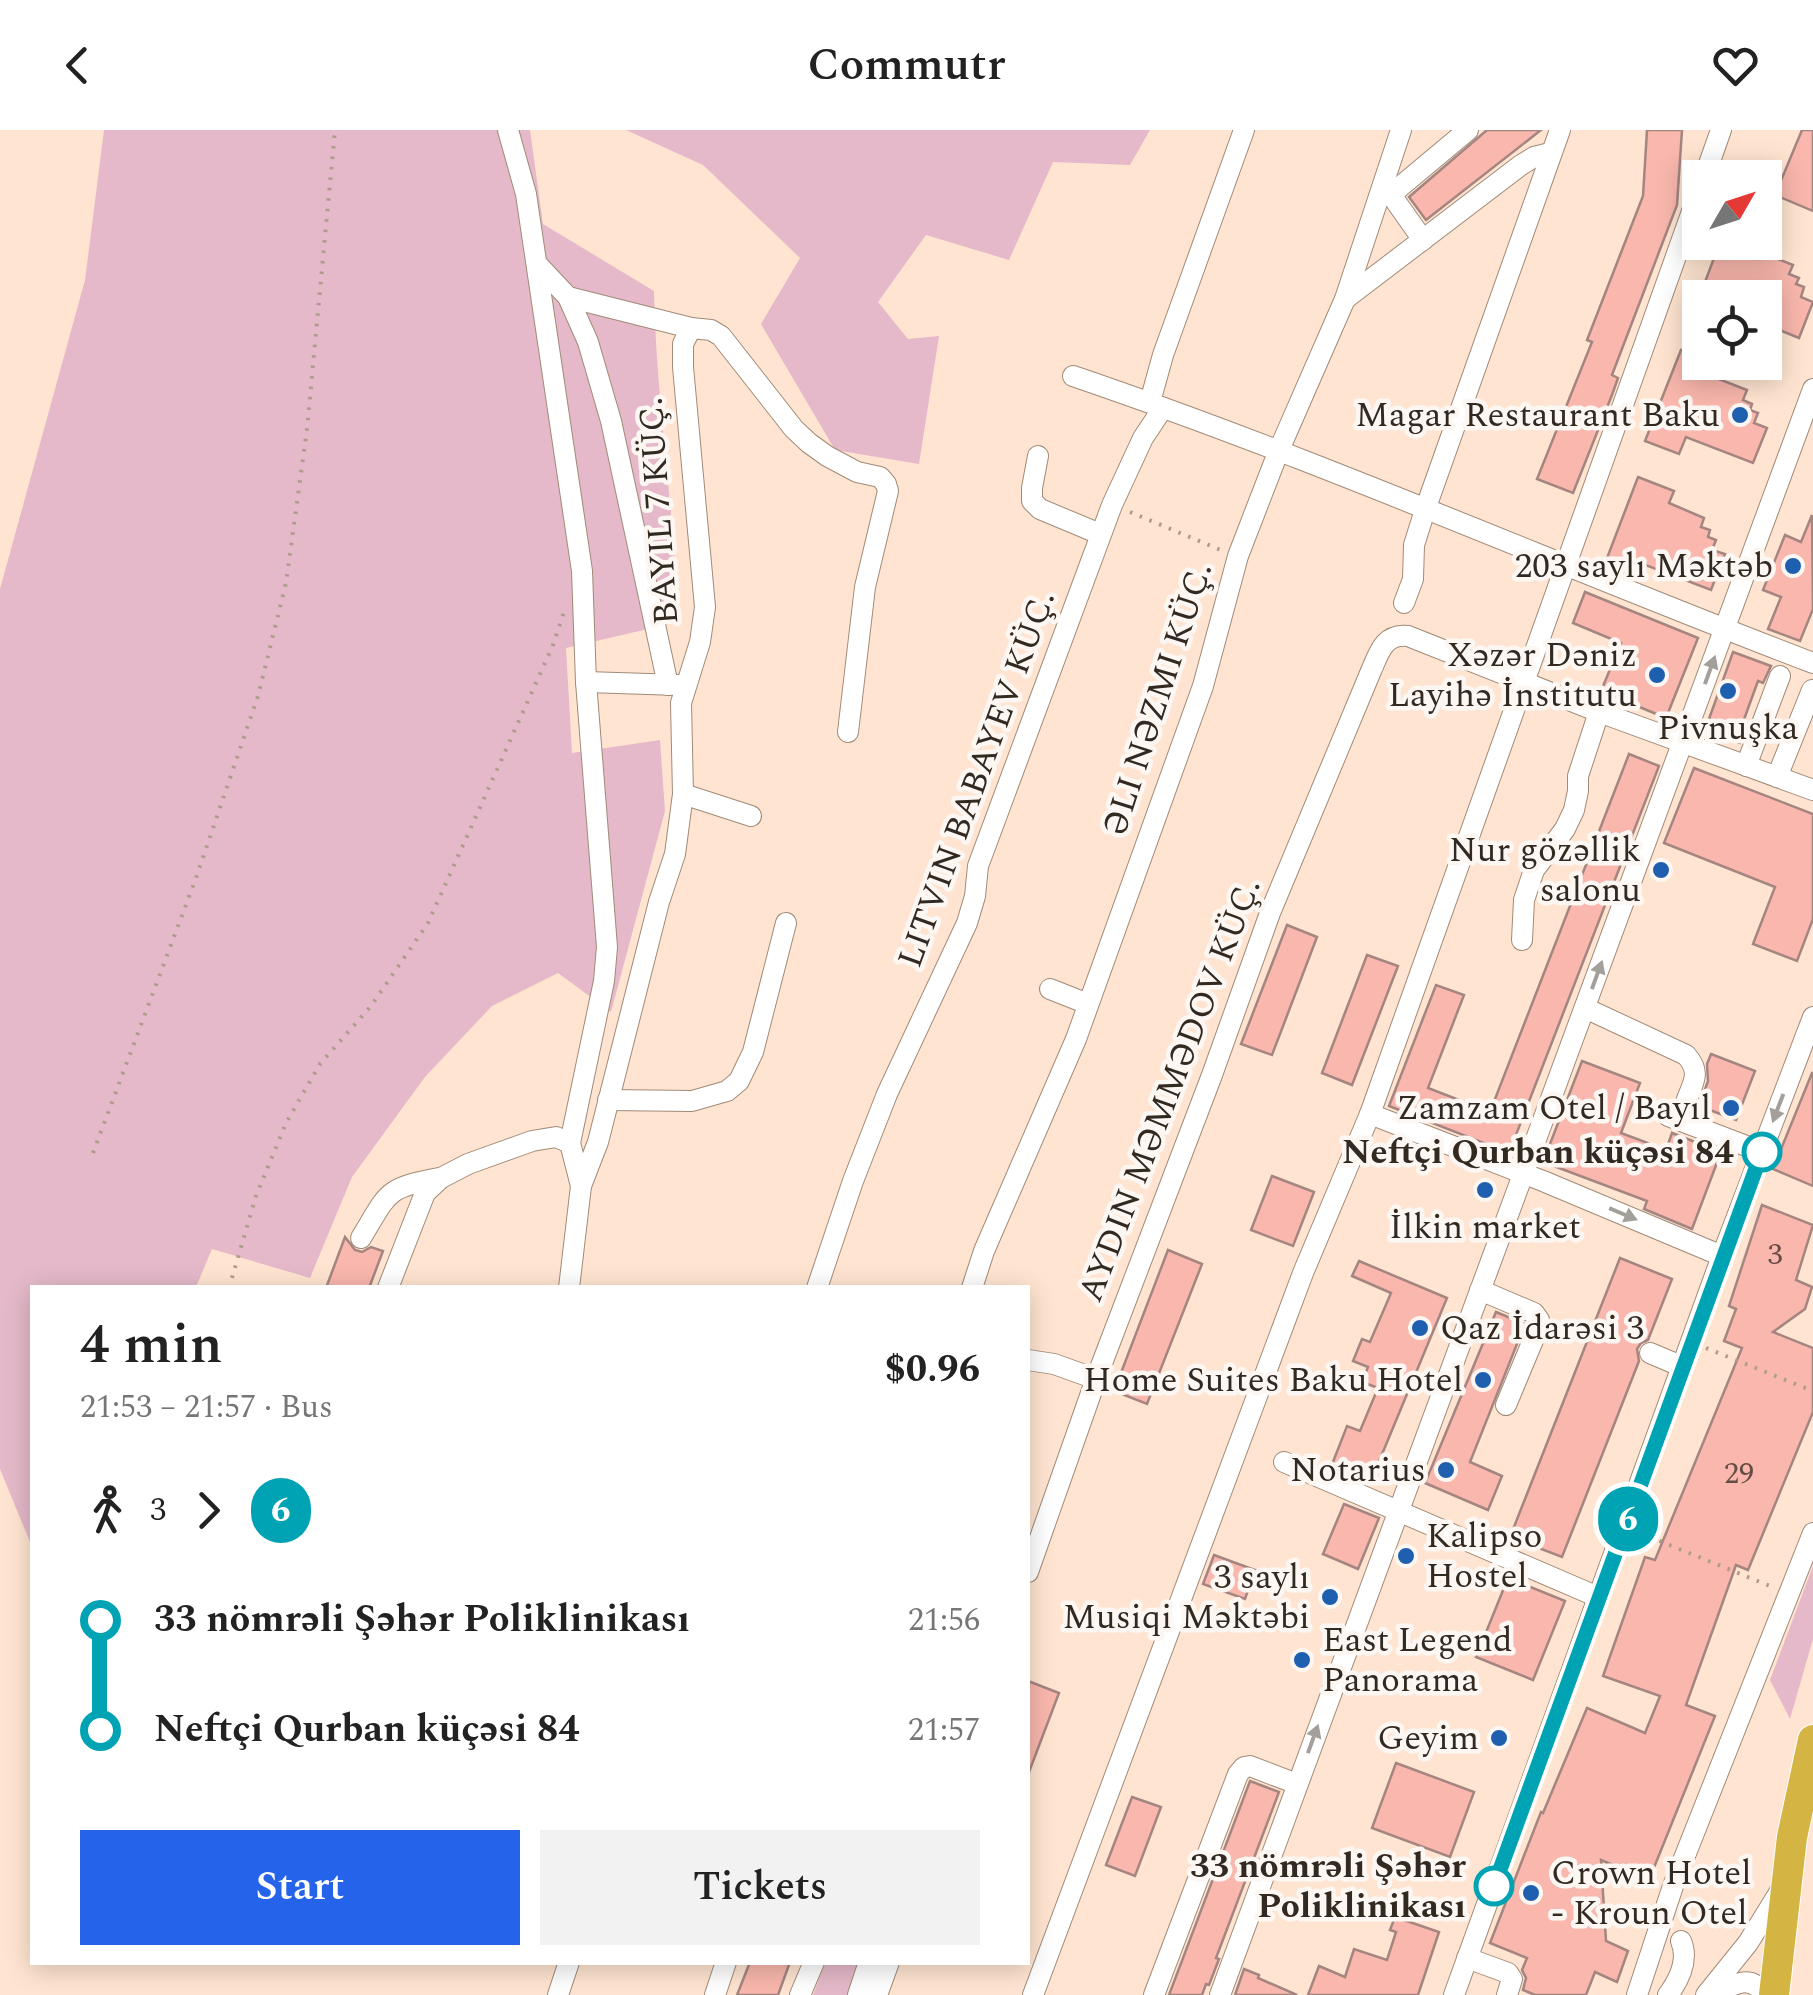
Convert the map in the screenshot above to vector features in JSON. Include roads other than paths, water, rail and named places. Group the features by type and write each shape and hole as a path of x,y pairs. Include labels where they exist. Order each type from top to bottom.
{"highway":[{"path":"1774,1995 1792,1837 1813,1740"}],"street":[{"path":"508,130 526,194 582,571 586,682 607,948 604,981 570,1143 581,1186"},
{"name":"LITVIN BABAYEV KÜÇ.","path":"818,1285 853,1180 888,1094 967,924 978,866 1100,534 1157,405 1170,337 1244,130"},
{"name":"ƏLI NƏZMI KÜÇ.","path":"973,1285 1076,1039 1203,686 1238,556 1345,299 1401,130"},
{"path":"1424,240 1394,199 1395,191 1468,130"},
{"path":"1404,603 1413,579 1414,545 1425,510 1560,130"},
{"path":"1700,130 1713,152"},
{"path":"1710,160 1721,130"},
{"path":"1345,299 1522,165 1550,153"},
{"path":"1033,1995 1303,1273 1370,1114 1682,240"},
{"path":"535,262 568,297 588,342 681,703 684,794 675,854 658,902 598,1142 581,1186 569,1285"},
{"path":"568,297 710,330 721,336 808,443 857,472 880,477 886,484 888,491 865,587 848,732"},
{"path":"677,685 700,642 705,607 682,367 683,344 691,328"},
{"path":"1073,376 1279,450 1813,663"},
{"path":"1220,1995 1813,390"},
{"path":"1038,456 1032,501 1100,534"},
{"path":"1030,1566 1276,896 1389,638 1408,636 1599,712 1813,790"},
{"path":"1746,766 1780,676"},
{"path":"586,682 677,685"},
{"path":"1777,778 1812,690"},
{"path":"1522,940 1524,900 1534,870 1574,810 1578,776 1599,712"},
{"path":"684,794 751,816"},
{"path":"608,1100 692,1101 728,1091 739,1081 753,1052 786,923"},
{"path":"1050,988 1088,1004"},
{"path":"1585,1008 1686,1055 1696,1074 1686,1102"},
{"path":"1454,1995 1722,1256 1813,1017"},
{"path":"1370,1114 1722,1256"},
{"path":"1668,1116 1762,1152"},
{"path":"389,1285 425,1193 442,1178 468,1164 532,1141 556,1136 570,1143"},
{"path":"360,1238 394,1190 404,1184 442,1178"},
{"path":"1480,1290 1534,1313 1539,1320 1506,1406"},
{"path":"1650,1353 1683,1368"},
{"path":"1030,1360 1096,1379"},
{"path":"1283,1465 1598,1597"},
{"path":"1638,1995 1673,1886 1813,1532"},
{"path":"1154,1995 1238,1774 1250,1766 1297,1784"},
{"path":"1706,1995 1748,1943 1786,1882"},
{"path":"1668,1995 1682,1968 1681,1941"},
{"path":"1468,1958 1508,1973 1512,1979 1508,1995"},
{"path":"558,1995 568,1965"},
{"path":"715,1995 725,1965"},
{"path":"800,1995 813,1965"},
{"path":"1714,1995 1742,1982 1752,1982 1765,1995"}],"place":[{"name":"Magar Restaurant Baku","path":"1740,415"},
{"name":"203 saylı Məktəb","path":"1793,566"},
{"name":"Xəzər Dəniz Layihə İnstitutu","path":"1657,675"},
{"name":"Pivnuşka","path":"1728,691"},
{"name":"Nur gözəllik salonu","path":"1661,870"},
{"name":"Zamzam Otel / Bayıl","path":"1731,1108"},
{"name":"Neftçi Qurban küçəsi 84","path":"1762,1152"},
{"name":"İlkin market","path":"1485,1190"},
{"name":"Qaz İdarəsi 3","path":"1420,1328"},
{"name":"Home Suites Baku Hotel","path":"1483,1380"},
{"name":"Notarius","path":"1446,1470"},
{"name":"Kalipso Hostel","path":"1406,1556"},
{"name":"3 saylı Musiqi Məktəbi","path":"1330,1597"},
{"name":"East Legend Panorama","path":"1302,1660"},
{"name":"Geyim","path":"1499,1738"},
{"name":"33 nömrəli Şəhər Poliklinikası","path":"1494,1886"},
{"name":"Crown Hotel - Kroun Otel","path":"1531,1893"}]}
